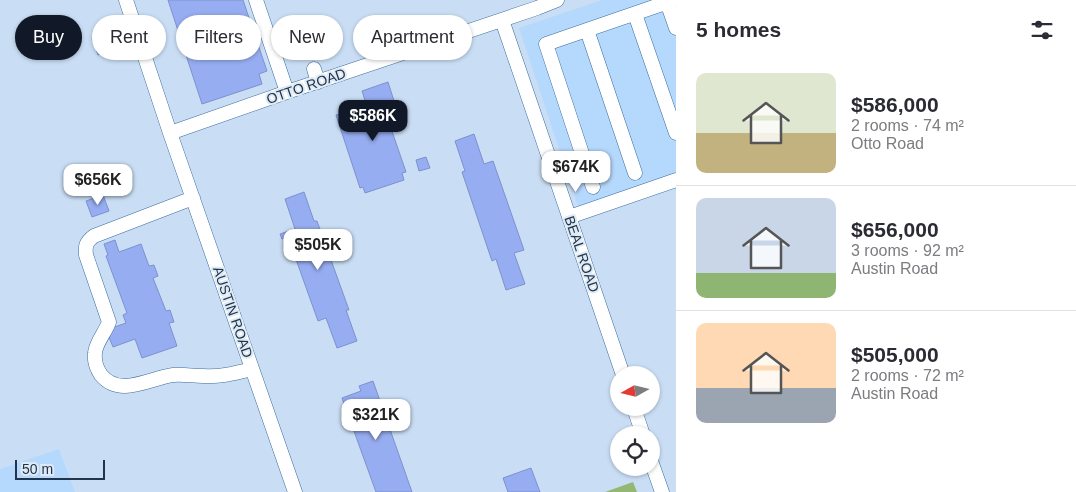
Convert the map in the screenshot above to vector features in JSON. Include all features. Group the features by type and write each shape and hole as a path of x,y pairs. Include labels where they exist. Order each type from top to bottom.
{"street":[{"name":"AUSTIN ROAD","path":"126,0 170,133 295,492"},
{"path":"256,0 287,92"},
{"name":"OTTO ROAD","path":"170,133 287,92 316,75 430,37 502,20 556,0"},
{"path":"593,187 546,44 671,1 676,28"},
{"path":"635,14 676,133"},
{"name":"BEAL ROAD","path":"502,20 620,366"},
{"path":"586,30 635,173"},
{"path":"569,217 676,180"},
{"path":"193,198 94,236 88,241 85,247 86,255 108,322 97,344 96,364 106,380 115,385 123,386 132,386 173,375 226,376 252,369"},
{"path":"656,476 662,492"}],"shaded area":[{"path":"602,0 676,0 676,192 672,178 579,209 519,28"},
{"path":"59,449 75,492 0,492 0,469"}],"green space":[{"path":"633,482 637,492 605,492"}],"building":[{"path":"168,0 243,0 248,15 176,15 176,24"},
{"path":"261,53 267,71 259,74 262,84 202,104 188,60 261,60"},
{"path":"388,82 395,104 384,108 406,172 402,173 404,180 365,193 363,187 360,188 336,115 349,111 351,116 368,110 362,91"},
{"path":"474,134 484,164 493,161 524,250 514,253 525,284 506,290 496,259 492,261 462,172 465,171 455,141"},
{"path":"426,157 430,168 419,171 416,160"},
{"path":"304,192 314,221 317,221 349,310 346,310 357,341 337,348 326,318 318,321 288,237 282,239 280,234 295,229 285,199"},
{"path":"103,195 109,211 92,217 86,201"},
{"path":"115,240 119,252 141,244 149,266 154,265 158,276 153,278 166,311 170,310 174,322 169,323 177,346 142,358 135,339 113,347 106,330 126,323 123,315 127,313 106,256 108,255 104,244"},
{"path":"373,381 412,492 376,492 342,398 361,391 359,386"},
{"path":"531,468 540,492 508,492 503,478"}]}
